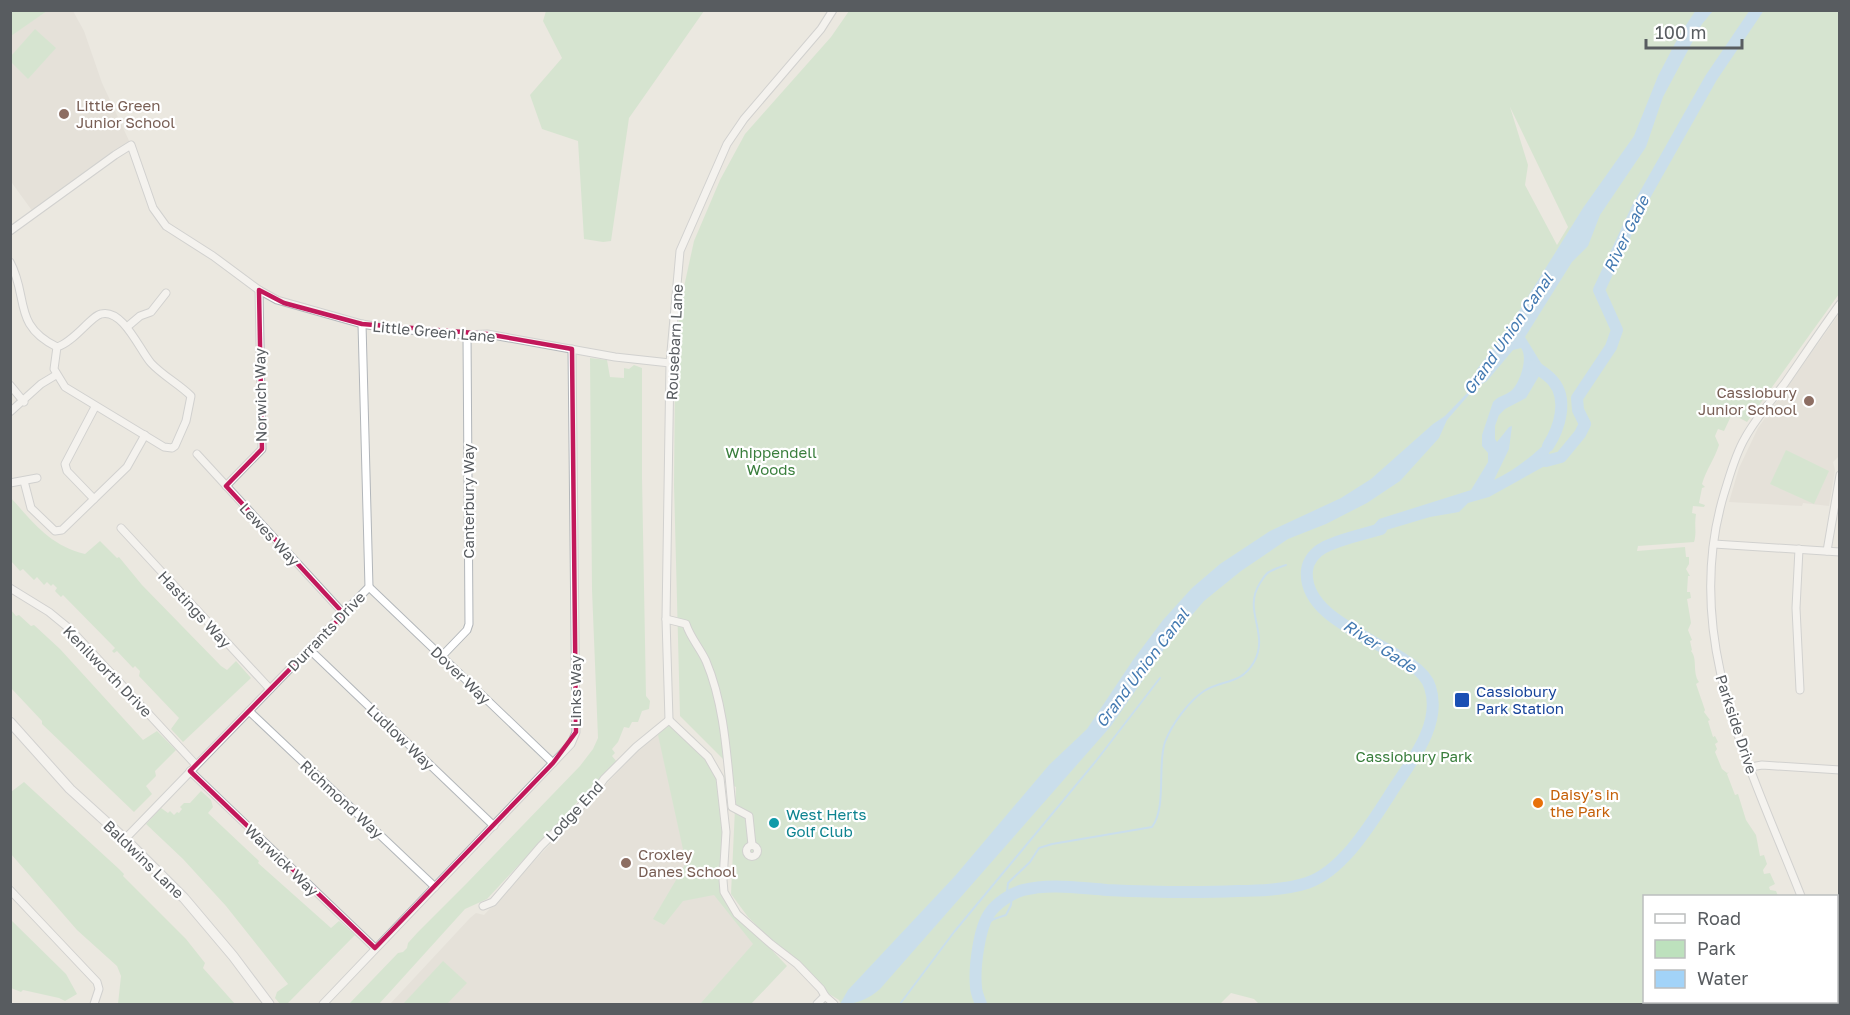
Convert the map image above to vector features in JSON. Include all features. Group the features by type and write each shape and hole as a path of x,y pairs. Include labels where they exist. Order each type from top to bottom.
{"street":[{"name":"Rousebarn Lane","path":"669,720 666,620 670,363 680,251 727,144 744,119 821,29 833,10"},
{"name":"Little Green Lane","path":"10,231 131,145 146,190 159,218 166,226 213,256 259,290 284,303 362,324 467,335 487,334 615,357 670,363"},
{"path":"10,262 16,275 27,321 36,333 57,347"},
{"name":"Norwich Way","path":"226,486 262,449 259,290"},
{"path":"127,327 140,316 151,312 166,293"},
{"name":"Parkside Drive","path":"1800,895 1725,696 1716,653 1710,599 1714,544 1720,507 1745,438 1839,304"},
{"path":"99,314 108,314 127,327 150,363 191,396 186,421 172,448 164,447 73,394 65,387 56,375 54,360 57,347 80,332 99,314"},
{"name":"Durrants Drive","path":"125,839 369,587 362,324"},
{"name":"Canterbury Way","path":"442,656 467,630 469,624 467,335"},
{"name":"Links Way","path":"323,1005 571,744 576,732 572,349"},
{"path":"10,412 24,402 41,384 56,375"},
{"path":"10,385 24,402"},
{"path":"94,499 67,471 64,464 95,407"},
{"path":"24,480 31,508 55,531 62,530 127,467 145,435"},
{"name":"Lewes Way","path":"197,454 344,614"},
{"path":"1827,551 1839,475"},
{"path":"10,483 37,478"},
{"name":"Hastings Way","path":"121,528 270,689"},
{"path":"1714,544 1839,552"},
{"path":"1799,549 1796,608 1800,690"},
{"name":"Dover Way","path":"369,587 553,763"},
{"name":"Kenilworth Drive","path":"10,588 49,612 71,630 196,765"},
{"path":"666,620 686,624 706,660 722,725 732,807 749,816 752,845"},
{"name":"Ludlow Way","path":"309,649 494,825"},
{"name":"Richmond Way","path":"249,711 435,887"},
{"path":"669,720 708,757 720,778 726,832 724,892 737,915 797,964 833,1004"},
{"name":"Lodge End","path":"483,906 496,899 541,846 636,747 669,720"},
{"name":"Baldwins Lane","path":"10,722 70,789 125,839 206,923 269,1005"},
{"path":"1751,767 1762,765 1839,770"},
{"name":"Warwick Way","path":"190,771 375,948"},
{"path":"10,890 97,982 99,989 94,1005"},
{"path":"817,1005 825,996"}],"highlighted area":[{"path":"259,290 284,303 362,324 487,334 572,349 576,732 553,763 375,948 190,771 344,614 226,486 262,449"}],"shaded area":[{"name":"Little Green Junior School","path":"47,11 73,11 84,31 102,83 131,145 36,216 11,184 10,36"},
{"name":"Cassiobury Junior School","path":"1839,314 1839,456 1833,462 1835,470 1829,506 1803,503 1802,506 1729,502 1739,468 1758,428"},
{"name":"Croxley Danes School","path":"668,724 694,737 712,763 718,782 722,854 718,872 720,884 734,906 757,927 754,944 700,1004 390,1004 470,918 476,913 484,915 640,748"}],"green space":[{"path":"11,10 47,10 47,11 11,36"},
{"path":"546,11 704,11 629,118 611,241 584,239 578,141 542,129 530,95 562,58 543,21"},
{"path":"849,11 1839,11 1839,294 1747,422 1732,414 1724,431 1718,429 1715,436 1719,445 1702,484 1705,487 1702,488 1699,503 1705,505 1704,507 1693,506 1692,513 1696,514 1694,542 1638,546 1637,551 1685,547 1686,557 1689,557 1686,569 1690,576 1688,576 1687,592 1690,592 1691,598 1687,599 1691,623 1688,630 1692,640 1690,641 1691,651 1699,682 1696,684 1704,712 1710,720 1708,721 1713,737 1715,736 1718,742 1715,744 1717,749 1715,752 1722,769 1729,772 1727,774 1735,795 1738,794 1746,820 1756,835 1760,856 1764,855 1767,864 1763,870 1764,874 1770,873 1775,884 1769,887 1770,890 1776,891 1778,895 1643,895 1643,1003 1814,1004 1259,1004 1254,999 1231,993 1220,1004 841,1004 839,1000 821,989 748,917 731,894 736,787 725,782 724,760 680,716 674,485 675,373 680,305 694,241 720,180 745,134 831,37","holes":["1510,107 1568,227 1557,245 1525,185 1528,165"]},
{"path":"35,29 56,48 28,79 11,62 11,56"},
{"path":"590,358 607,360 610,377 624,378 624,368 629,369 634,365 642,368 646,696 650,701 649,709 642,711 638,722 632,722 629,728 624,727 618,742 612,749 615,753 612,756 617,762 487,899 465,909 379,1004 349,1004 398,953 407,948 408,943 418,932 580,766 598,738 592,590"},
{"path":"1786,450 1829,471 1814,504 1770,484"},
{"path":"10,497 43,532 61,545 85,554 100,541 117,558 119,557 142,585 221,666 227,670 236,661 251,678 183,742 171,729 179,718 139,676 140,671 135,666 133,668 117,651 114,653 112,651 115,648 63,595 61,597 55,591 57,588 53,584 51,586 47,582 44,585 37,577 34,580 23,569 20,571 11,561"},
{"path":"11,610 31,626 34,625 60,649 143,740 157,731 176,750 155,771 156,776 146,786 152,794 134,812 42,724 42,721 11,688"},
{"path":"668,724 692,737 701,745 716,776 723,848 718,875 721,887 752,928 787,966 751,1004 700,1004 753,944 714,895 683,901 664,925 653,919 686,863 658,735"},
{"path":"24,782 119,869 124,874 123,876 186,939 205,963 203,968 235,1004 118,1004 121,976 117,966 77,930 11,854 11,792"},
{"path":"201,791 211,800 213,807 208,813 259,861 258,863 331,928 339,921 355,935 287,1004 280,1004 275,998 277,992 288,984 226,906 183,859 146,824 161,808 174,815 179,813 184,803 190,803"},
{"path":"11,920 66,974 77,994 65,1001 11,988"},
{"path":"443,961 467,983 447,1004 403,1004"}],"water":[{"name":"Grand Union Canal","path":"1696,10 1713,11 1702,24 1663,97 1646,147 1600,215 1588,246 1572,262 1525,337 1546,375 1539,376 1526,398 1505,409 1499,415 1495,426 1497,442 1512,426 1509,449 1494,480 1527,459 1557,432 1548,456 1561,457 1489,497 1468,503 1459,512 1367,533 1379,519 1471,490 1488,462 1488,453 1482,446 1482,435 1493,402 1513,389 1521,374 1524,363 1523,352 1521,348 1513,350 1487,381 1474,389 1447,420 1439,438 1400,481 1367,503 1326,524 1288,539 1241,571 1204,601 1169,642 1111,726 880,989 861,1001 840,1004 848,990 955,876 1049,765 1087,729 1133,660 1163,620 1192,588 1220,564 1270,531 1341,498 1371,479 1445,416 1472,388 1477,369 1504,335 1583,208 1634,136 1658,76 1680,34"}],"waterway":[{"name":"River Gade","path":"1546,461 1561,457 1580,434 1585,424 1578,410 1577,398 1611,347 1617,330 1599,290 1637,209 1711,78 1757,10"},
{"path":"1534,366 1553,381 1561,397 1559,423 1548,446"},
{"name":"River Gade","path":"981,1004 976,991 976,979 982,929 989,914 996,906 1019,891 1054,886 1172,892 1282,889 1307,883 1320,877 1332,869 1354,847 1422,744 1432,716 1433,702 1430,687 1421,673 1405,660 1362,636 1322,608 1310,590 1307,570 1312,557 1323,548 1381,529"},
{"path":"1006,899 1008,883 1030,862 1039,848 1152,827 1157,819 1161,797 1163,751 1168,735 1192,701 1211,687 1243,675 1254,662 1259,641 1254,613 1255,593 1266,574 1286,565"},
{"path":"900,1004 954,932 1096,761 1160,678"},
{"path":"985,925 1006,915 1011,905 1012,895"}],"place":[{"name":"Little Green Junior School","path":"64,114"},
{"name":"Cassiobury Junior School","path":"1809,401"},
{"name":"Cassiobury Park Station","path":"1462,700"},
{"name":"Daisy’s in the Park","path":"1538,803"},
{"name":"West Herts Golf Club","path":"774,823"},
{"name":"Croxley Danes School","path":"626,863"}],"park label":[{"name":"Whippendell Woods","path":"771,460"},
{"name":"Cassiobury Park","path":"1414,756"}]}
